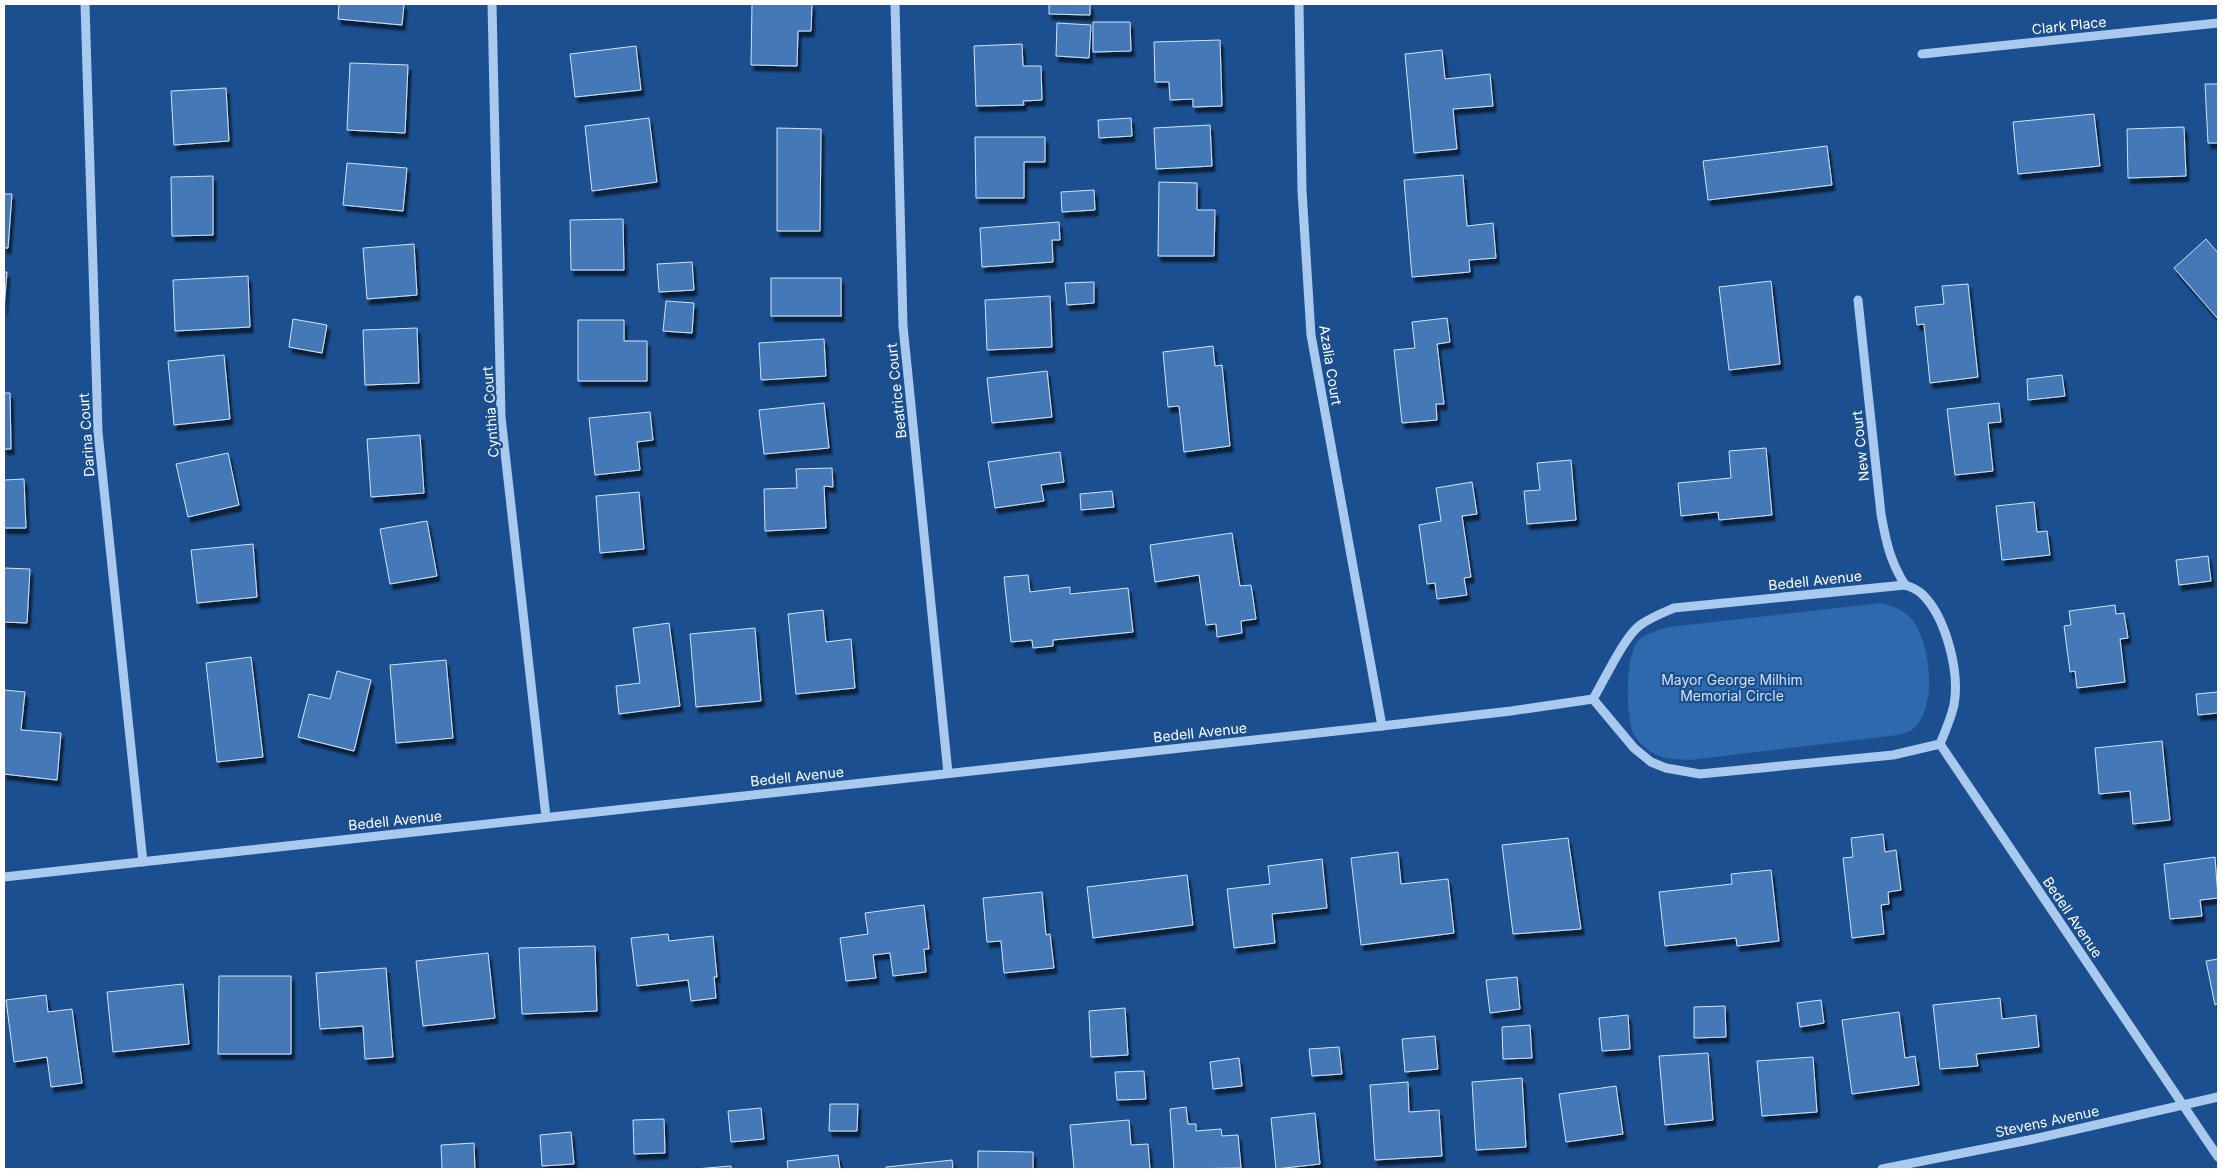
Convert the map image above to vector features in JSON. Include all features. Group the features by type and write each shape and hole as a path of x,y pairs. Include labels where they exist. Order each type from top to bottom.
{"street":[{"name":"Darina Court","path":"85,4 98,432 143,862"},
{"name":"Cynthia Court","path":"492,4 501,417 546,817"},
{"name":"Beatrice Court","path":"895,4 903,326 948,773"},
{"name":"Azalia Court","path":"1299,4 1302,191 1311,335 1382,726"},
{"name":"Clark Place","path":"1922,54 2218,23"},
{"name":"New Court","path":"1858,300 1881,514 1887,546 1905,585"},
{"name":"Bedell Avenue","path":"4,876 1382,726 1593,699 1625,644 1637,628 1652,617 1674,608 1905,585"},
{"path":"1593,699 1634,748 1651,762 1666,768 1700,774 1893,755 1940,744 1954,703 1954,671 1947,634 1929,602 1921,592 1905,585"},
{"name":"Bedell Avenue","path":"1940,744 2218,1157"},
{"name":"Stevens Avenue","path":"1882,1169 2029,1140 2218,1097"}],"green space":[{"name":"Mayor George Milhim Memorial Circle","path":"1881,603 1899,609 1909,616 1923,640 1929,672 1929,689 1921,718 1913,729 1898,735 1690,760 1666,758 1650,752 1633,733 1628,699 1629,670 1635,646 1646,635 1669,627"}],"building":[{"path":"339,4 404,4 402,25 338,19"},
{"path":"752,4 812,4 811,31 798,31 797,66 751,65"},
{"path":"1049,4 1090,4 1090,15 1049,14"},
{"path":"1093,22 1130,22 1131,51 1093,52"},
{"path":"1057,23 1091,25 1089,58 1056,56"},
{"path":"1220,40 1222,106 1193,107 1193,99 1170,100 1169,82 1155,82 1154,42"},
{"path":"1022,44 1023,66 1041,66 1042,100 1023,101 1024,105 976,106 974,46"},
{"path":"636,46 641,90 575,97 570,54"},
{"path":"1442,50 1445,79 1490,74 1493,106 1453,109 1457,149 1414,153 1405,54"},
{"path":"350,63 408,65 405,133 347,130"},
{"path":"2205,84 2218,84 2218,143 2208,143"},
{"path":"226,88 229,141 174,145 171,91"},
{"path":"2094,114 2100,166 2018,174 2013,122"},
{"path":"649,118 657,182 592,191 585,126"},
{"path":"1131,118 1132,136 1099,138 1098,120"},
{"path":"1210,125 1212,166 1156,169 1154,128"},
{"path":"2184,127 2186,176 2128,178 2127,129"},
{"path":"777,128 821,129 820,231 777,231"},
{"path":"975,137 1045,137 1045,162 1024,162 1024,198 976,198"},
{"path":"1827,146 1832,185 1708,200 1703,161"},
{"path":"347,163 407,168 403,211 343,205"},
{"path":"1463,175 1467,226 1493,223 1496,258 1469,260 1470,272 1412,277 1404,180"},
{"path":"213,176 213,235 172,236 171,177"},
{"path":"1159,182 1197,183 1197,210 1215,210 1214,256 1158,256"},
{"path":"1094,190 1095,210 1062,212 1061,192"},
{"path":"4,194 12,194 8,248 4,248"},
{"path":"623,219 624,270 571,270 570,220"},
{"path":"1059,222 1060,240 1052,240 1053,262 982,267 980,228"},
{"path":"2206,239 2218,253 2218,319 2174,268"},
{"path":"414,244 417,295 367,299 363,248"},
{"path":"692,262 694,290 659,292 657,264"},
{"path":"4,272 7,272 4,309"},
{"path":"248,276 250,327 175,331 173,280"},
{"path":"771,278 841,278 841,316 771,316"},
{"path":"1771,281 1780,364 1729,370 1719,287"},
{"path":"1094,282 1094,303 1067,305 1065,283"},
{"path":"1968,284 1978,377 1930,383 1924,324 1917,325 1915,307 1944,304 1942,286"},
{"path":"1050,296 1052,347 987,350 985,300"},
{"path":"666,301 694,303 692,333 663,331"},
{"path":"1447,318 1450,342 1437,344 1444,404 1436,404 1437,420 1402,423 1394,350 1415,348 1412,322"},
{"path":"293,319 327,325 322,353 289,347"},
{"path":"578,320 624,320 624,341 647,341 647,381 578,381"},
{"path":"417,328 419,383 365,385 363,330"},
{"path":"824,339 826,376 761,380 759,343"},
{"path":"1213,346 1215,366 1222,365 1230,446 1184,452 1179,406 1168,407 1163,352"},
{"path":"224,355 230,419 174,425 168,361"},
{"path":"1047,371 1052,417 992,423 987,378"},
{"path":"2062,375 2065,396 2028,400 2027,379"},
{"path":"4,393 10,393 11,449 4,449"},
{"path":"824,403 829,448 764,454 759,410"},
{"path":"1999,403 2001,422 1988,423 1993,471 1955,475 1947,409"},
{"path":"650,412 653,440 637,442 640,470 595,475 589,418"},
{"path":"420,435 424,493 371,497 367,439"},
{"path":"1766,448 1772,515 1719,520 1718,512 1681,516 1678,483 1731,478 1729,451"},
{"path":"1060,452 1064,482 1041,485 1044,501 995,508 988,462"},
{"path":"228,453 239,505 188,517 176,464"},
{"path":"1571,460 1576,520 1527,524 1524,491 1540,490 1537,463"},
{"path":"832,468 833,487 824,486 826,528 765,531 764,489 797,488 796,469"},
{"path":"24,479 26,528 4,528 4,480"},
{"path":"1472,482 1477,514 1462,516 1471,577 1464,578 1467,595 1437,599 1435,583 1427,584 1419,525 1441,521 1436,488"},
{"path":"1112,491 1114,507 1081,510 1080,494"},
{"path":"639,492 644,549 600,553 596,496"},
{"path":"2034,502 2037,532 2047,531 2050,555 2002,560 1996,506"},
{"path":"427,521 437,576 390,584 380,529"},
{"path":"1232,533 1240,586 1251,585 1256,619 1241,621 1242,633 1217,637 1216,624 1206,625 1199,575 1155,582 1150,545"},
{"path":"253,544 257,597 197,603 191,550"},
{"path":"2208,556 2211,581 2179,585 2176,560"},
{"path":"4,568 30,569 27,623 4,622"},
{"path":"1028,575 1030,592 1070,587 1070,594 1128,588 1133,632 1053,640 1053,646 1033,648 1032,640 1011,642 1004,577"},
{"path":"2115,605 2116,614 2124,613 2128,638 2120,639 2125,682 2077,688 2075,671 2070,672 2064,626 2071,625 2069,611"},
{"path":"823,610 826,642 851,639 855,688 796,694 788,614"},
{"path":"669,623 680,706 619,714 616,686 640,683 633,628"},
{"path":"755,628 761,701 696,707 690,634"},
{"path":"251,657 263,757 217,762 206,663"},
{"path":"446,660 453,738 396,743 390,665"},
{"path":"337,671 371,680 354,751 298,737 309,694 330,699"},
{"path":"4,690 25,692 21,730 61,733 57,780 4,774"},
{"path":"2218,692 2218,713 2198,715 2196,694"},
{"path":"2162,741 2170,820 2133,824 2130,791 2099,794 2095,748"},
{"path":"1883,834 1885,852 1896,850 1901,890 1888,892 1889,904 1881,905 1884,934 1852,938 1843,858 1853,857 1851,838"},
{"path":"1568,838 1581,929 1513,934 1502,845"},
{"path":"1398,852 1401,884 1448,879 1454,933 1361,945 1351,858"},
{"path":"2215,857 2218,898 2200,900 2202,916 2170,919 2164,864"},
{"path":"1322,859 1327,908 1272,914 1275,943 1234,948 1227,889 1270,884 1268,866"},
{"path":"1771,870 1779,941 1737,946 1736,938 1665,946 1659,892 1732,884 1731,874"},
{"path":"1187,875 1193,925 1093,938 1087,887"},
{"path":"1042,892 1046,935 1050,934 1054,968 1004,973 1001,941 987,942 983,898"},
{"path":"924,905 929,949 924,949 926,972 893,976 890,953 873,955 876,978 846,981 840,938 868,934 865,913"},
{"path":"668,934 669,941 713,936 717,977 714,977 716,998 691,1001 688,980 637,986 631,938"},
{"path":"595,946 597,1011 522,1014 519,948"},
{"path":"488,953 495,1018 423,1026 416,961"},
{"path":"2218,959 2218,1004 2215,1005 2206,961"},
{"path":"386,968 393,1057 365,1059 363,1026 320,1029 316,973"},
{"path":"219,976 291,976 291,1054 218,1054"},
{"path":"1517,977 1520,1009 1490,1013 1486,980"},
{"path":"183,984 189,1044 113,1052 107,992"},
{"path":"46,995 48,1012 72,1009 82,1083 51,1087 47,1057 14,1062 6,1000"},
{"path":"2000,998 2002,1019 2036,1015 2039,1047 1976,1054 1978,1066 1940,1069 1933,1005"},
{"path":"1821,1000 1824,1023 1800,1027 1797,1003"},
{"path":"1725,1006 1726,1037 1694,1038 1694,1007"},
{"path":"1125,1008 1128,1055 1091,1057 1089,1011"},
{"path":"1899,1012 1905,1058 1915,1056 1919,1085 1852,1094 1842,1020"},
{"path":"1628,1015 1630,1049 1602,1051 1599,1018"},
{"path":"1530,1025 1532,1058 1503,1059 1502,1027"},
{"path":"1435,1036 1438,1069 1405,1072 1402,1039"},
{"path":"1339,1047 1342,1074 1312,1076 1309,1049"},
{"path":"1708,1053 1713,1120 1665,1125 1659,1056"},
{"path":"1813,1057 1817,1112 1762,1116 1757,1061"},
{"path":"1239,1058 1242,1086 1213,1089 1210,1062"},
{"path":"1144,1071 1146,1099 1117,1100 1115,1072"},
{"path":"1522,1078 1526,1147 1476,1150 1472,1082"},
{"path":"1408,1082 1409,1112 1439,1110 1442,1156 1375,1160 1370,1085"},
{"path":"1616,1086 1623,1134 1566,1142 1559,1094"},
{"path":"830,1104 858,1104 857,1131 829,1131"},
{"path":"1186,1107 1188,1124 1196,1124 1196,1131 1221,1129 1222,1136 1238,1135 1241,1168 1174,1169 1170,1109"},
{"path":"761,1108 764,1139 731,1142 728,1111"},
{"path":"1315,1113 1320,1164 1276,1169 1271,1118"},
{"path":"664,1119 665,1153 634,1154 633,1120"},
{"path":"1129,1120 1131,1145 1148,1144 1150,1169 1074,1169 1070,1125"},
{"path":"571,1132 574,1164 542,1166 540,1135"},
{"path":"474,1143 475,1169 442,1169 441,1145"},
{"path":"978,1151 1033,1152 1033,1169 978,1169"},
{"path":"838,1155 840,1169 788,1169 787,1161"},
{"path":"952,1160 953,1169 886,1169 886,1167"},
{"path":"731,1166 731,1169 695,1169"}]}
